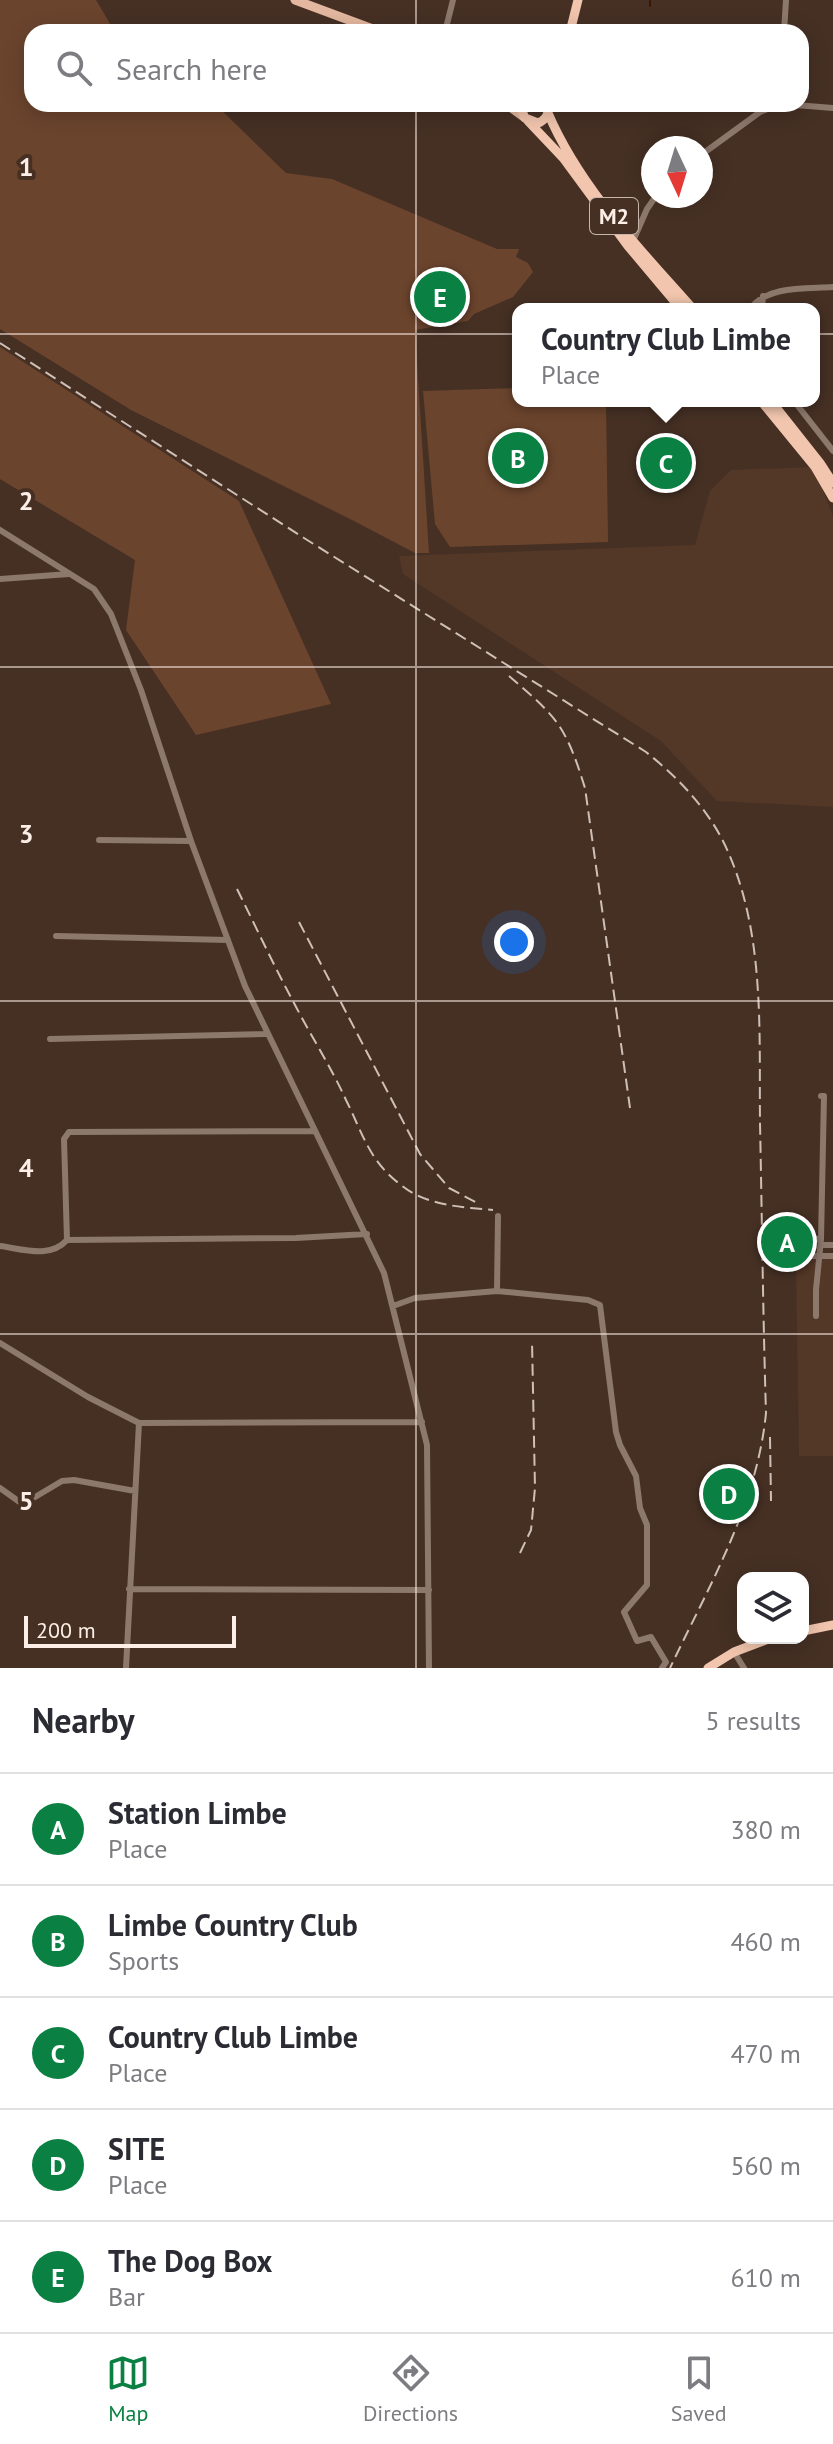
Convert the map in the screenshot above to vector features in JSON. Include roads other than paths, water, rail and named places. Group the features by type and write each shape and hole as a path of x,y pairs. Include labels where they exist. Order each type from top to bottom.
{"highway":[{"path":"572,24 578,0"},
{"path":"523,112 527,119"},
{"name":"M2","path":"527,119 538,123 546,118 547,112"},
{"name":"M2","path":"548,112 569,156 630,244 687,303"},
{"name":"M2","path":"527,119 564,159 676,303"},
{"path":"766,407 815,467 833,498"},
{"path":"776,407 833,483"},
{"path":"809,1630 833,1625"},
{"path":"708,1668 734,1652 755,1644"}],"main road":[{"path":"295,0 360,24"},
{"path":"517,112 527,119"}],"street":[{"path":"447,24 453,0"},
{"path":"784,24 786,0"},
{"path":"809,106 833,108"},
{"path":"713,146 760,112"},
{"path":"630,244 648,208"},
{"path":"756,303 763,296 782,291 833,287"},
{"path":"762,303 763,296"},
{"path":"799,407 833,451"},
{"path":"0,530 94,589 111,614 141,690 191,841 266,1034 384,1273 427,1445 429,1668"},
{"path":"0,579 69,574"},
{"path":"99,840 191,841"},
{"path":"56,936 228,940"},
{"path":"50,1039 266,1034"},
{"path":"816,1316 821,1242 824,1096 821,1096"},
{"path":"0,1246 52,1251 67,1240 64,1139 69,1132 315,1131"},
{"path":"497,1291 498,1216"},
{"path":"67,1240 296,1238 367,1234"},
{"path":"833,1245 800,1239 801,1256 833,1256"},
{"path":"393,1306 415,1298 497,1291 588,1300 600,1305 616,1432 636,1476 640,1508 647,1525 647,1585 624,1612 637,1641 651,1637 666,1662 662,1668"},
{"path":"0,1343 88,1397 139,1423 422,1422"},
{"path":"126,1668 139,1423"},
{"path":"0,1488 21,1503 62,1481 74,1480 135,1491"},
{"path":"129,1589 429,1590"},
{"path":"734,1652 744,1668"}],"waterway":[{"path":"650,0 650,6"}],"railway":[{"path":"0,343 646,752 694,798 722,839 741,886 758,986 766,1413 761,1447 742,1512 670,1668"},
{"path":"509,676 558,724 585,788 630,1108"},
{"path":"237,889 381,1166 401,1185 422,1197 445,1204 493,1210"},
{"path":"299,922 420,1154 449,1188 479,1204"},
{"path":"520,1553 531,1530 535,1488 532,1341"},
{"path":"770,1437 771,1501"}],"place":[{"name":"The Dog Box","path":"440,297"},
{"name":"Limbe Country Club","path":"518,458"},
{"name":"Country Club Limbe","path":"666,463"},
{"name":"Station Limbe","path":"787,1242"},
{"name":"SITE","path":"729,1494"}]}
